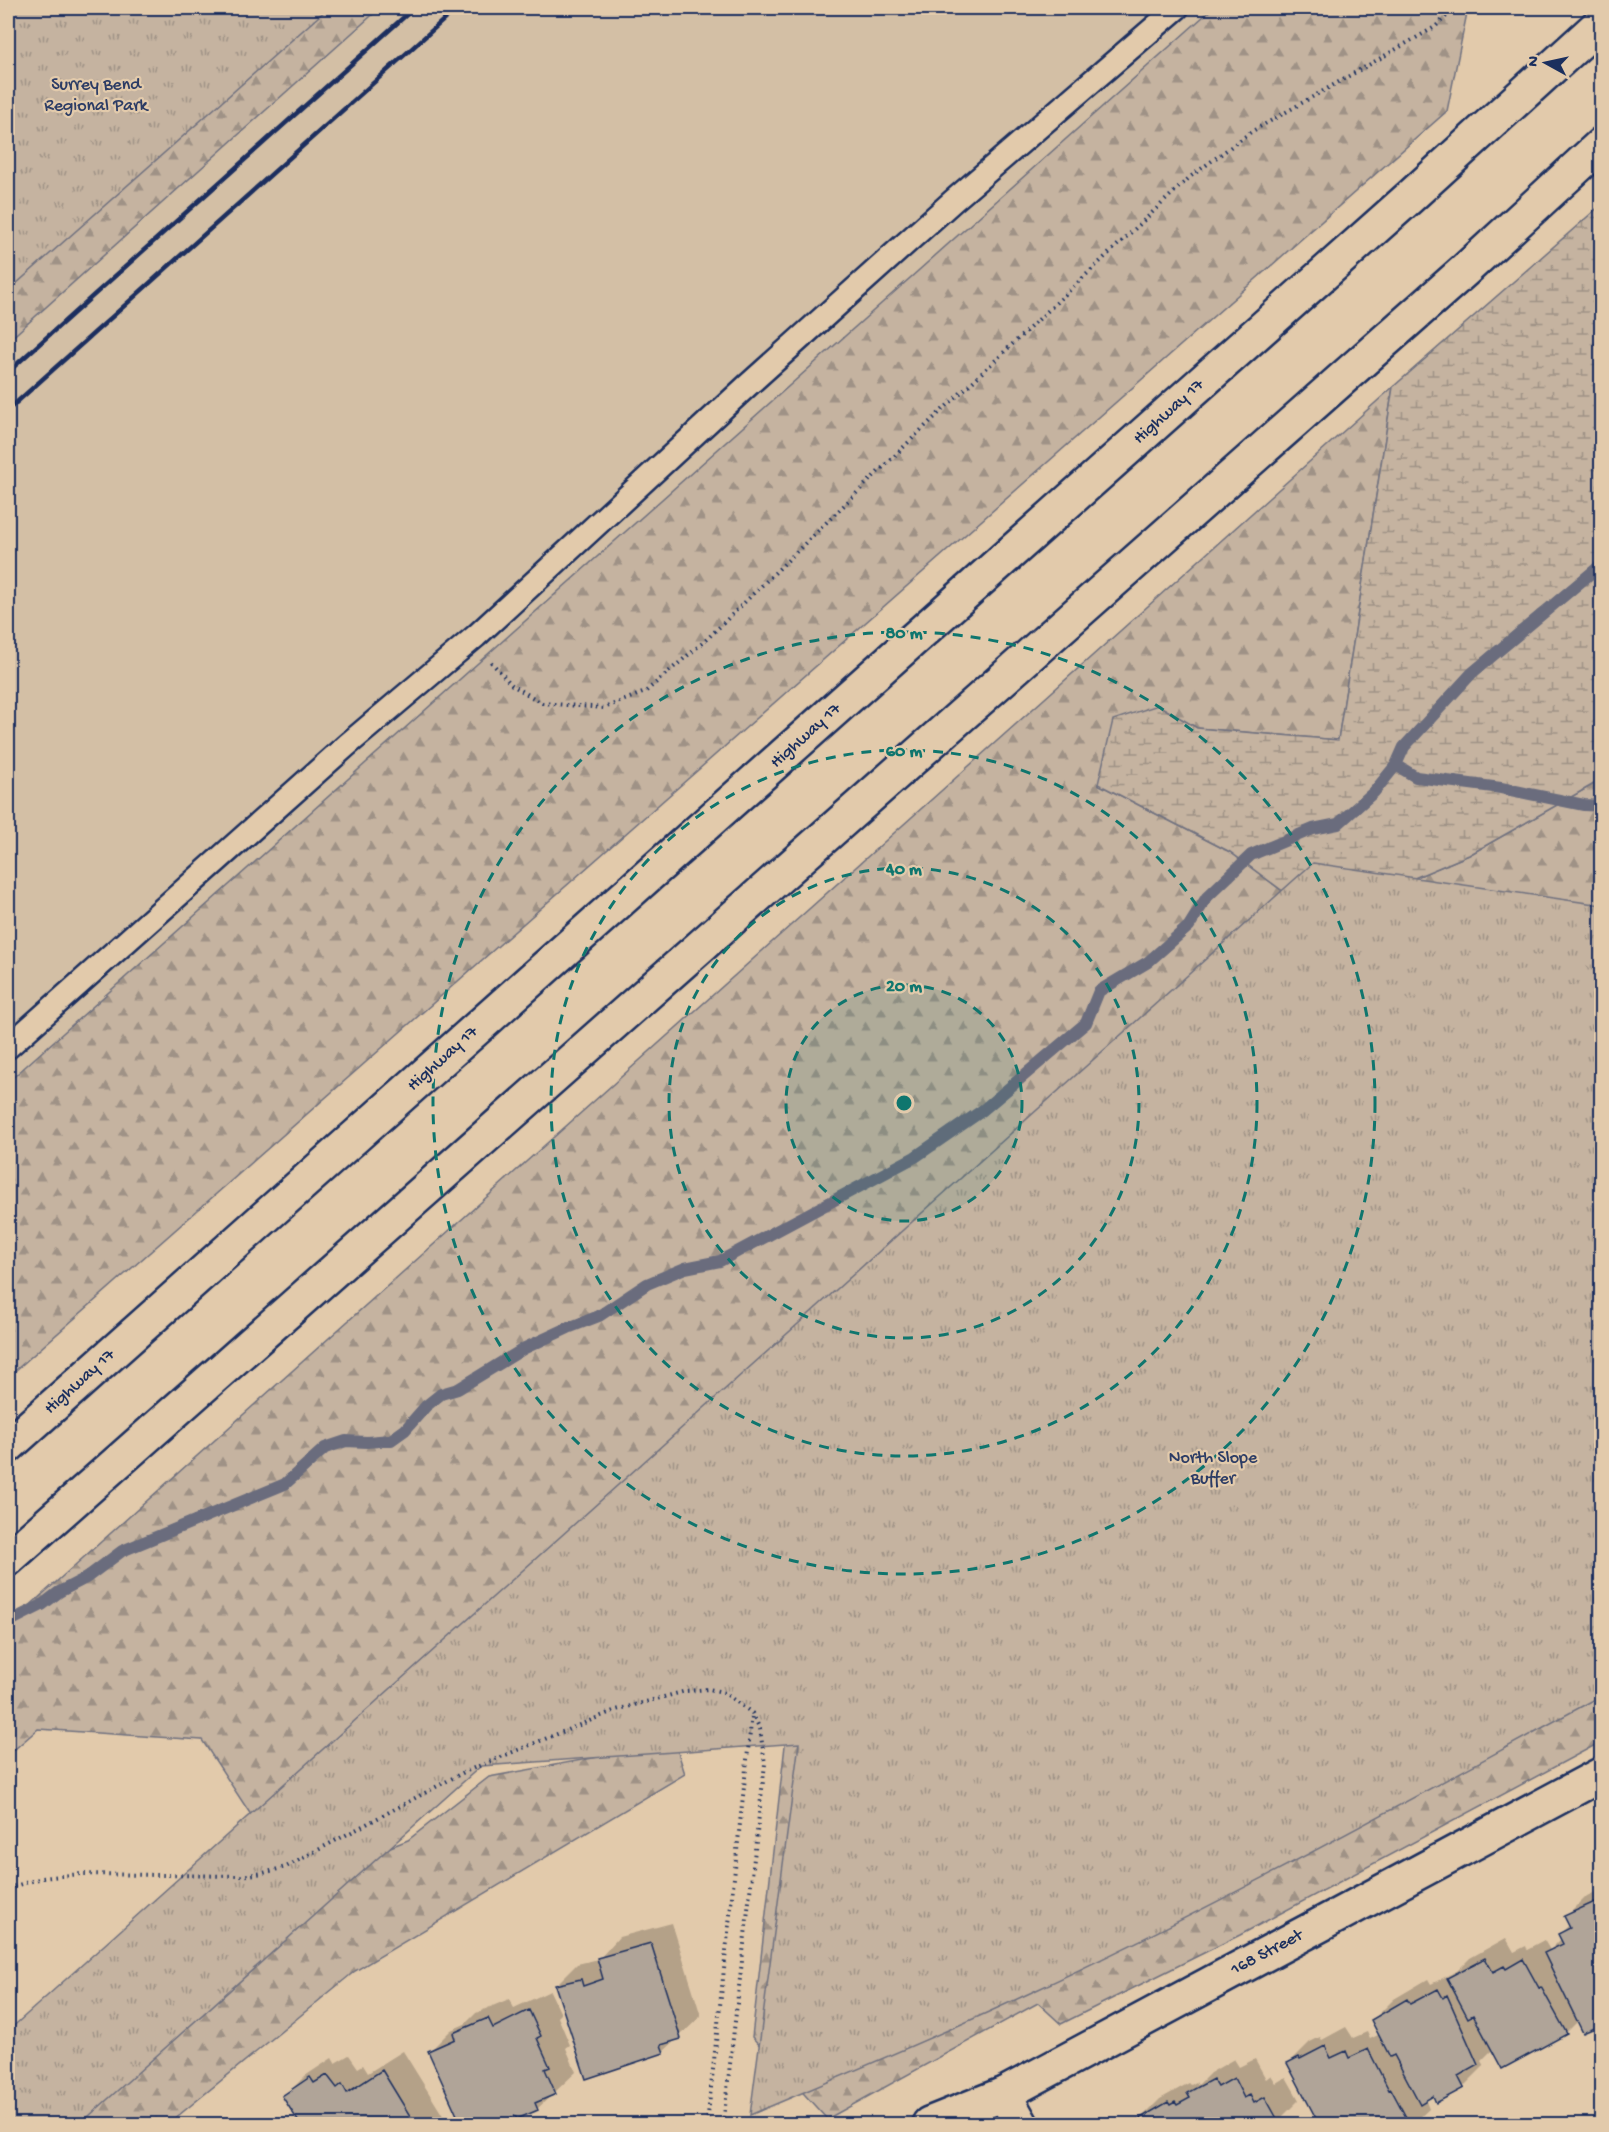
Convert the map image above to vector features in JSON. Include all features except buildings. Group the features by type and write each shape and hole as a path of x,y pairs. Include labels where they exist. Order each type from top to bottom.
{"main road":[{"name":"Highway 17","path":"8,1446 1410,197 1602,22"},
{"path":"8,1559 1464,271 1602,144"},
{"name":"168 Street","path":"929,2124 1004,2094 1602,1774"},
{"path":"1004,2094 1020,2124"}],"lane":[{"path":"8,1047 347,745 476,636 755,378 944,209 1177,8"}],"path":[{"path":"476,636 488,660 512,685 542,703 604,708 645,692 707,639 918,433 1190,177 1251,132 1435,27 1455,8"},
{"path":"8,1888 42,1878 81,1874 241,1876 286,1867 464,1772 616,1710 686,1691 708,1689 723,1692 752,1713 760,1729 765,1764 723,2124"},
{"path":"707,2124 752,1713"}],"shaded area":[{"path":"380,8 1213,8 8,1082 8,341"}],"green space":[{"name":"Surrey Bend Regional Park","path":"8,8 380,8 8,341"},
{"name":"Surrey Bend Regional Park","path":"8,8 328,8 8,291"},
{"path":"1213,8 1468,8 1447,111 8,1377 8,1082"},
{"path":"1601,205 1601,780 1469,855 1319,918 1230,852 1098,784 1113,720 1158,705 1197,728 1338,740 1393,387"},
{"name":"North Slope Buffer","path":"1393,387 1338,740 1197,728 1158,705 1098,784 1230,852 1319,918 1469,855 1601,780 1601,1742 1240,1935 1061,2024 1038,2003 827,2119 752,2037 794,1666 257,1824 202,1740 38,1729 8,1755 8,1625"},
{"name":"North Slope Buffer","path":"1313,863 1601,905 1601,1696 1318,1849 1103,1959 961,2025 750,2115 799,1743 481,1766 80,2124 8,2124 8,2031"},
{"path":"675,1743 685,1774 355,1971 168,2124 8,2124 8,2041 227,1912 408,1840 489,1777"}],"waterway":[{"path":"8,1622 42,1605 59,1592 86,1578 122,1551 285,1484 325,1448 346,1441 391,1440 405,1430 426,1406 441,1394 458,1389 525,1348 599,1316 647,1284 685,1268 720,1261 915,1157 983,1110 1086,1023 1099,991 1148,962 1189,926 1207,897 1251,855 1313,829 1338,824 1374,792 1396,765 1404,747 1472,673 1602,564"},
{"path":"1396,765 1416,777 1501,788 1584,805 1602,806"}],"railway":[{"path":"8,372 414,8"},
{"path":"8,410 457,8"}]}
